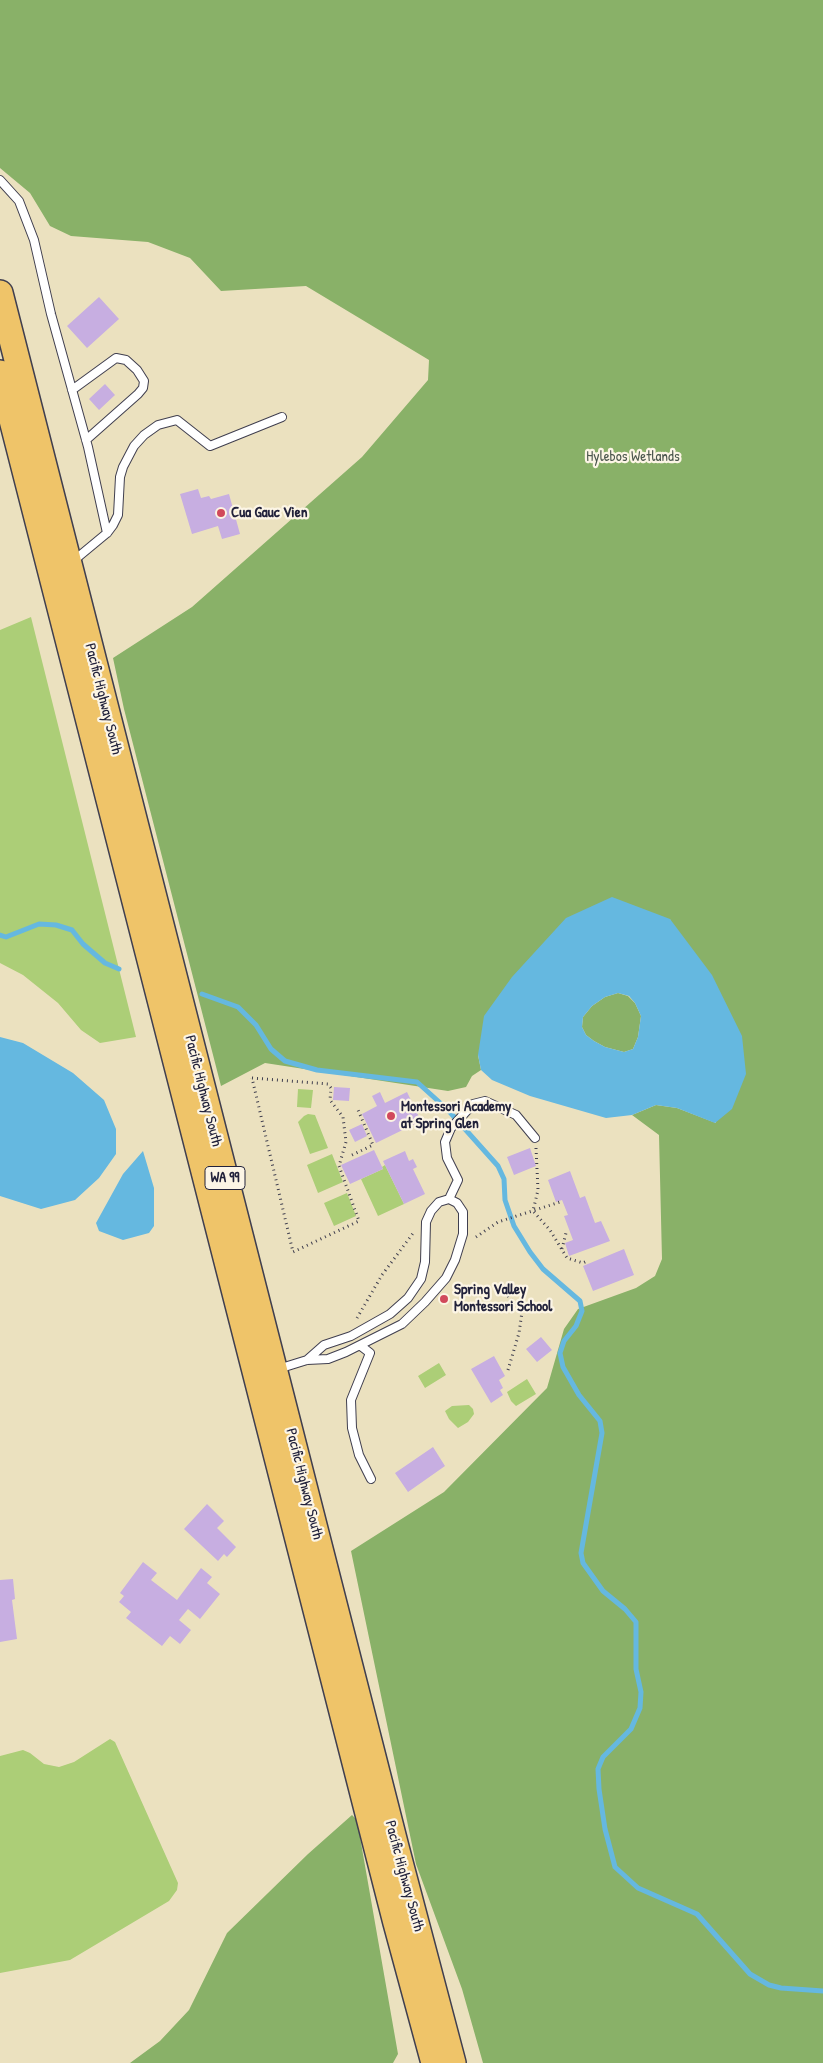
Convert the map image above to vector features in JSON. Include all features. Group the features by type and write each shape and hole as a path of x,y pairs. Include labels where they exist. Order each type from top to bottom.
{"main road":[{"name":"Pacific Highway South","path":"0,293 396,1847 454,2063"},
{"name":"Pacific Highway South","path":"0,373 242,1334 393,1914 434,2063"}],"lane":[{"path":"0,180 19,201 34,240 51,314 86,440 107,533"},
{"path":"72,390 116,358 126,360 137,370 144,381 143,388 138,394 86,440"},
{"path":"69,565 107,533 118,515 122,467 134,446 144,434 158,424 177,420 210,446 282,417"},
{"path":"449,1199 458,1180 447,1158 445,1142 451,1128 473,1104 485,1101 516,1116 535,1138"},
{"path":"274,1370 307,1360 328,1359 361,1346 402,1324 446,1278 456,1260 463,1234 463,1212 457,1203 449,1199 439,1202 431,1212 426,1222 425,1262 421,1279 408,1298 390,1314 351,1336 324,1345 307,1360"},
{"path":"361,1346 370,1353 351,1400 352,1428 359,1455 371,1479"}],"path":[{"path":"252,1078 328,1084 331,1088 330,1100 343,1117 346,1142 339,1166 359,1221 293,1252 252,1078"},
{"path":"352,1155 373,1145 358,1110"},
{"path":"533,1211 538,1190 535,1138"},
{"path":"498,1222 560,1202"},
{"path":"533,1211 550,1230 567,1258 583,1263 587,1261"},
{"path":"351,1336 356,1320 382,1275 431,1212"},
{"path":"562,1249 566,1233"},
{"path":"508,1296 522,1312 519,1332 508,1370"}],"green space":[{"name":"Hylebos Wetlands","path":"0,0 823,0 823,2063 483,2063 462,1989 416,1864 351,1551 444,1492 547,1388 564,1329 578,1309 636,1288 655,1276 662,1259 659,1135 632,1115 656,1105 677,1108 716,1123 670,919 478,1055 481,1070 472,1076 466,1087 448,1091 265,1063 221,1086 124,709 113,658 192,607 362,457 428,380 429,360 306,286 221,291 190,258 148,242 71,236 50,226 30,193 0,168"},
{"path":"31,617 136,1037 100,1043 81,1030 58,1003 23,975 0,963 0,630"},
{"path":"618,993 628,996 635,1003 641,1016 638,1037 633,1049 624,1052 605,1047 594,1041 586,1035 582,1027 583,1017 592,1006 605,997"},
{"path":"298,1089 313,1090 311,1108 297,1107"},
{"path":"308,1114 315,1115 328,1148 310,1154 298,1122"},
{"path":"332,1154 343,1182 318,1193 307,1165"},
{"path":"385,1165 404,1204 378,1216 361,1179 383,1169 382,1167"},
{"path":"347,1193 356,1216 334,1226 324,1203"},
{"path":"439,1363 446,1375 425,1388 418,1376"},
{"path":"527,1379 536,1394 516,1406 511,1401 507,1392"},
{"path":"469,1405 473,1409 474,1414 468,1422 458,1428 449,1419 445,1411 452,1406"},
{"path":"110,1739 115,1742 178,1883 177,1890 169,1901 70,1960 0,1973 0,1756 23,1750 44,1764 59,1767 74,1762"},
{"path":"352,1815 357,1820 398,2054 393,2063 130,2063 160,2041 189,2010 227,1933 308,1854"}],"water":[{"path":"612,897 670,919 712,975 742,1036 746,1074 732,1109 715,1123 677,1108 656,1105 632,1115 606,1118 530,1096 492,1080 481,1070 478,1055 484,1016 512,977 566,918","holes":["618,993 629,996 635,1003 641,1016 638,1037 633,1049 624,1052 605,1047 586,1035 582,1027 583,1017 592,1006 605,997"]},
{"path":"0,1037 23,1043 73,1073 104,1100 116,1129 116,1154 99,1178 75,1200 41,1209 0,1196"},
{"path":"143,1151 154,1188 154,1226 149,1233 123,1240 99,1231 96,1223 123,1174"}],"building":[{"path":"99,297 119,319 87,348 67,326"},
{"path":"105,384 115,395 99,410 89,399"},
{"path":"198,489 201,498 209,496 211,499 229,494 240,534 222,539 218,526 192,534 180,494"},
{"path":"334,1087 350,1088 349,1101 333,1100"},
{"path":"380,1092 385,1103 407,1092 421,1121 376,1143 362,1114 377,1106 372,1096"},
{"path":"362,1124 367,1136 355,1142 349,1130"},
{"path":"530,1148 536,1166 514,1175 507,1157"},
{"path":"374,1150 383,1169 350,1184 341,1165"},
{"path":"405,1151 409,1161 413,1159 417,1167 413,1169 425,1194 404,1204 383,1161"},
{"path":"570,1171 580,1198 585,1196 595,1223 601,1221 610,1241 569,1256 565,1243 573,1240 564,1216 568,1215 562,1200 556,1202 548,1180"},
{"path":"624,1249 634,1275 593,1291 583,1266"},
{"path":"541,1337 552,1350 537,1362 526,1349"},
{"path":"494,1356 505,1376 499,1380 503,1388 500,1390 503,1395 491,1403 471,1369"},
{"path":"433,1447 445,1466 408,1492 395,1473"},
{"path":"207,1504 224,1521 217,1528 236,1547 227,1557 224,1554 218,1561 184,1529"},
{"path":"143,1562 157,1573 151,1580 177,1600 201,1568 212,1577 207,1583 220,1594 200,1619 188,1609 179,1620 191,1630 180,1644 170,1636 162,1646 126,1618 131,1612 119,1602 124,1596 120,1593"},
{"path":"13,1579 15,1599 12,1600 17,1639 0,1642 0,1580"}],"waterway":[{"path":"0,935 6,937 39,924 56,925 72,930 83,944 105,963 119,969"},
{"path":"202,994 238,1007 256,1025 271,1049 285,1061 317,1070 417,1082 448,1110 498,1166 504,1179 505,1200 514,1226 543,1269 580,1301 582,1311 576,1326 564,1341 560,1353 563,1367 579,1395 600,1421 602,1433 581,1553 583,1563 603,1591 625,1609 636,1622 636,1669 641,1692 640,1708 631,1729 603,1757 598,1769 605,1829 615,1867 638,1888 697,1914 750,1974 769,1985 781,1988 823,1991"}],"place":[{"name":"Cua Gauc Vien","path":"221,513"},
{"name":"Montessori Academy at Spring Glen","path":"391,1116"},
{"name":"Spring Valley Montessori School","path":"444,1299"}]}
